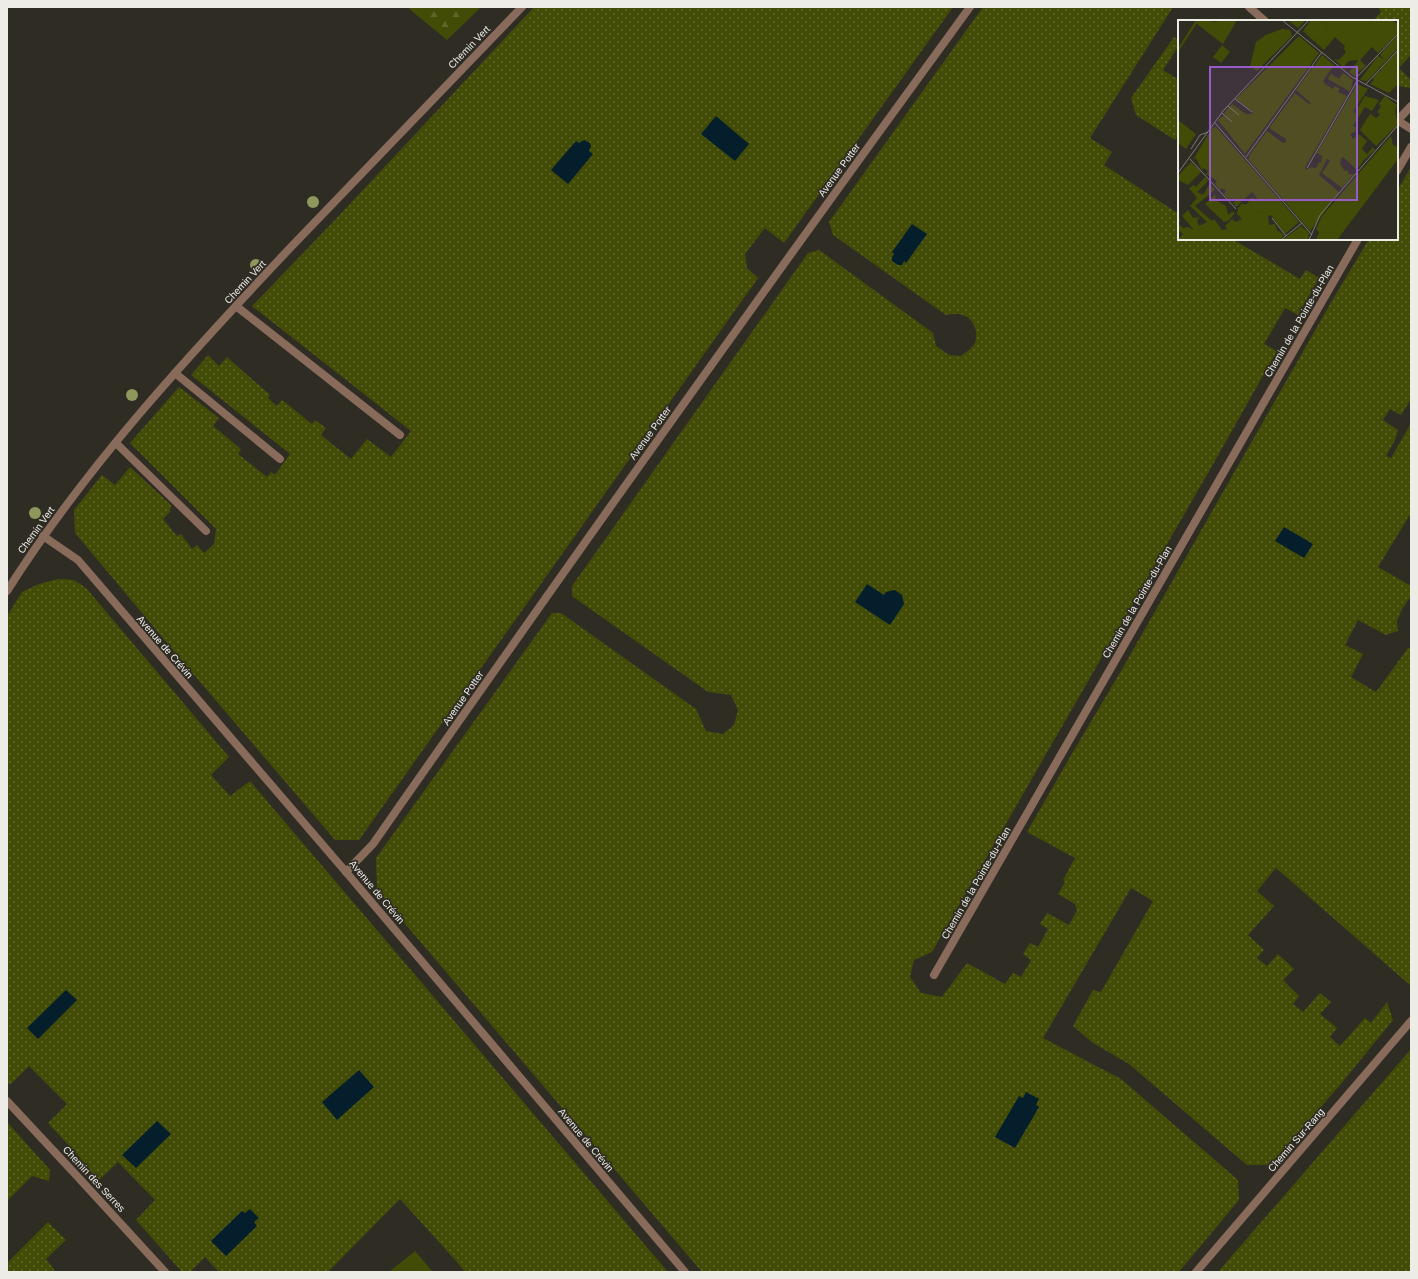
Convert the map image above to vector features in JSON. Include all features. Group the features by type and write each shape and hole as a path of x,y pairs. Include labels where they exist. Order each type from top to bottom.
{"street":[{"name":"Chemin Vert","path":"7,591 43,536 129,425 236,306 522,7"},
{"name":"Avenue Potter","path":"346,872 373,844 567,566 809,228 970,7"},
{"path":"1249,7 1264,20"},
{"path":"1411,106 1398,120 1411,129"},
{"path":"1398,169 1411,147"},
{"name":"Chemin de la Pointe-du-Plan","path":"934,975 1357,240"},
{"path":"236,306 400,435"},
{"path":"175,373 280,460"},
{"path":"116,443 206,531"},
{"name":"Avenue de Crévin","path":"43,536 78,560 346,872 684,1272"},
{"name":"Chemin Sur-Rang","path":"1196,1272 1411,1021"},
{"name":"Chemin des Serres","path":"7,1101 165,1272"}],"green space":[{"path":"407,7 481,7 447,40"},
{"path":"534,7 953,7 784,243 765,228 745,254 747,268 758,278 359,840 335,840 75,533 74,510 102,475 115,485 130,467 171,505 170,512 163,519 177,536 181,534 192,549 197,545 204,553 214,544 216,529 130,443 179,387 219,418 213,426 241,449 238,454 267,477 271,472 275,475 290,454 191,375 208,355 219,366 227,357 270,395 268,398 277,406 282,400 312,424 315,420 326,428 321,435 351,459 367,439 391,457 411,431 252,306 334,221"},
{"path":"983,7 1173,7 1090,138 1112,152 1104,165 1178,213 1178,240 1234,240 1300,279 1306,270 1319,278 1298,315 1285,308 1264,344 1277,351 1212,466 932,952 914,960 910,977 921,993 942,997 967,963 1005,984 1013,973 1021,977 1031,960 1023,954 1030,943 1038,947 1048,929 1040,924 1047,913 1069,925 1077,910 1075,904 1058,894 1065,882 1063,880 1075,858 1027,832 1368,240 1398,240 1398,189 1411,167 1411,399 1401,415 1390,409 1383,420 1398,430 1395,440 1386,456 1391,458 1411,423 1411,513 1378,567 1411,586 1411,596 1402,609 1397,621 1398,631 1386,635 1358,620 1345,645 1363,654 1351,677 1376,692 1408,648 1411,648 1411,986 1276,868 1257,891 1274,906 1248,935 1264,950 1257,958 1267,966 1278,954 1294,969 1283,980 1299,996 1293,1004 1303,1012 1320,993 1331,1002 1320,1014 1337,1028 1330,1037 1340,1046 1365,1018 1371,1023 1387,1002 1393,1020 1340,1085 1270,1165 1247,1165 1129,1064 1093,1043 1073,1026 1093,990 1101,992 1153,901 1131,888 1043,1038 1121,1079 1238,1180 1239,1200 1179,1272 702,1272 377,891 376,858 552,613 561,613 696,709 706,731 723,734 734,725 738,710 731,695 708,692 572,596 572,586 808,253 819,250 933,333 936,346 949,355 961,356 973,346 976,334 974,325 969,318 958,314 946,315 833,235 829,222"},
{"path":"1378,7 1411,7 1411,55 1399,68 1411,80 1411,88 1398,86 1398,20 1374,20 1381,12"},
{"path":"1174,37 1178,39 1178,47 1163,70 1178,79 1178,136 1175,140 1136,115 1131,98"},
{"path":"58,579 74,580 86,588 229,757 211,775 230,796 250,781 668,1272 465,1272 400,1199 328,1272 219,1272 205,1257 190,1272 182,1272 136,1220 155,1200 118,1162 98,1181 76,1153 48,1123 67,1104 29,1066 10,1085 7,1081 7,616 22,592 39,584"},
{"path":"1411,1049 1411,1272 1218,1272"},
{"path":"7,1122 50,1170 49,1181 32,1176 7,1201"},
{"path":"48,1222 66,1240 46,1259 54,1269 54,1272 7,1272 7,1263"},
{"path":"415,1251 433,1272 389,1272"}],"water":[{"path":"716,116 749,144 735,161 701,134"},
{"path":"584,140 590,143 591,147 589,151 593,154 568,184 551,170 576,141 579,143"},
{"path":"912,224 927,234 906,263 904,261 902,265 898,265 892,261 894,254 892,252"},
{"path":"1284,527 1313,544 1304,558 1275,541"},
{"path":"867,584 884,595 886,592 895,590 902,595 904,604 890,625 855,602"},
{"path":"66,990 77,1000 38,1039 27,1028"},
{"path":"359,1070 374,1087 337,1120 322,1102"},
{"path":"1026,1092 1039,1099 1036,1105 1039,1107 1015,1148 995,1137 1019,1096 1023,1098"},
{"path":"157,1121 171,1134 136,1168 122,1155"},
{"path":"250,1209 259,1218 254,1222 257,1226 226,1256 211,1241 242,1211 245,1213"}]}
